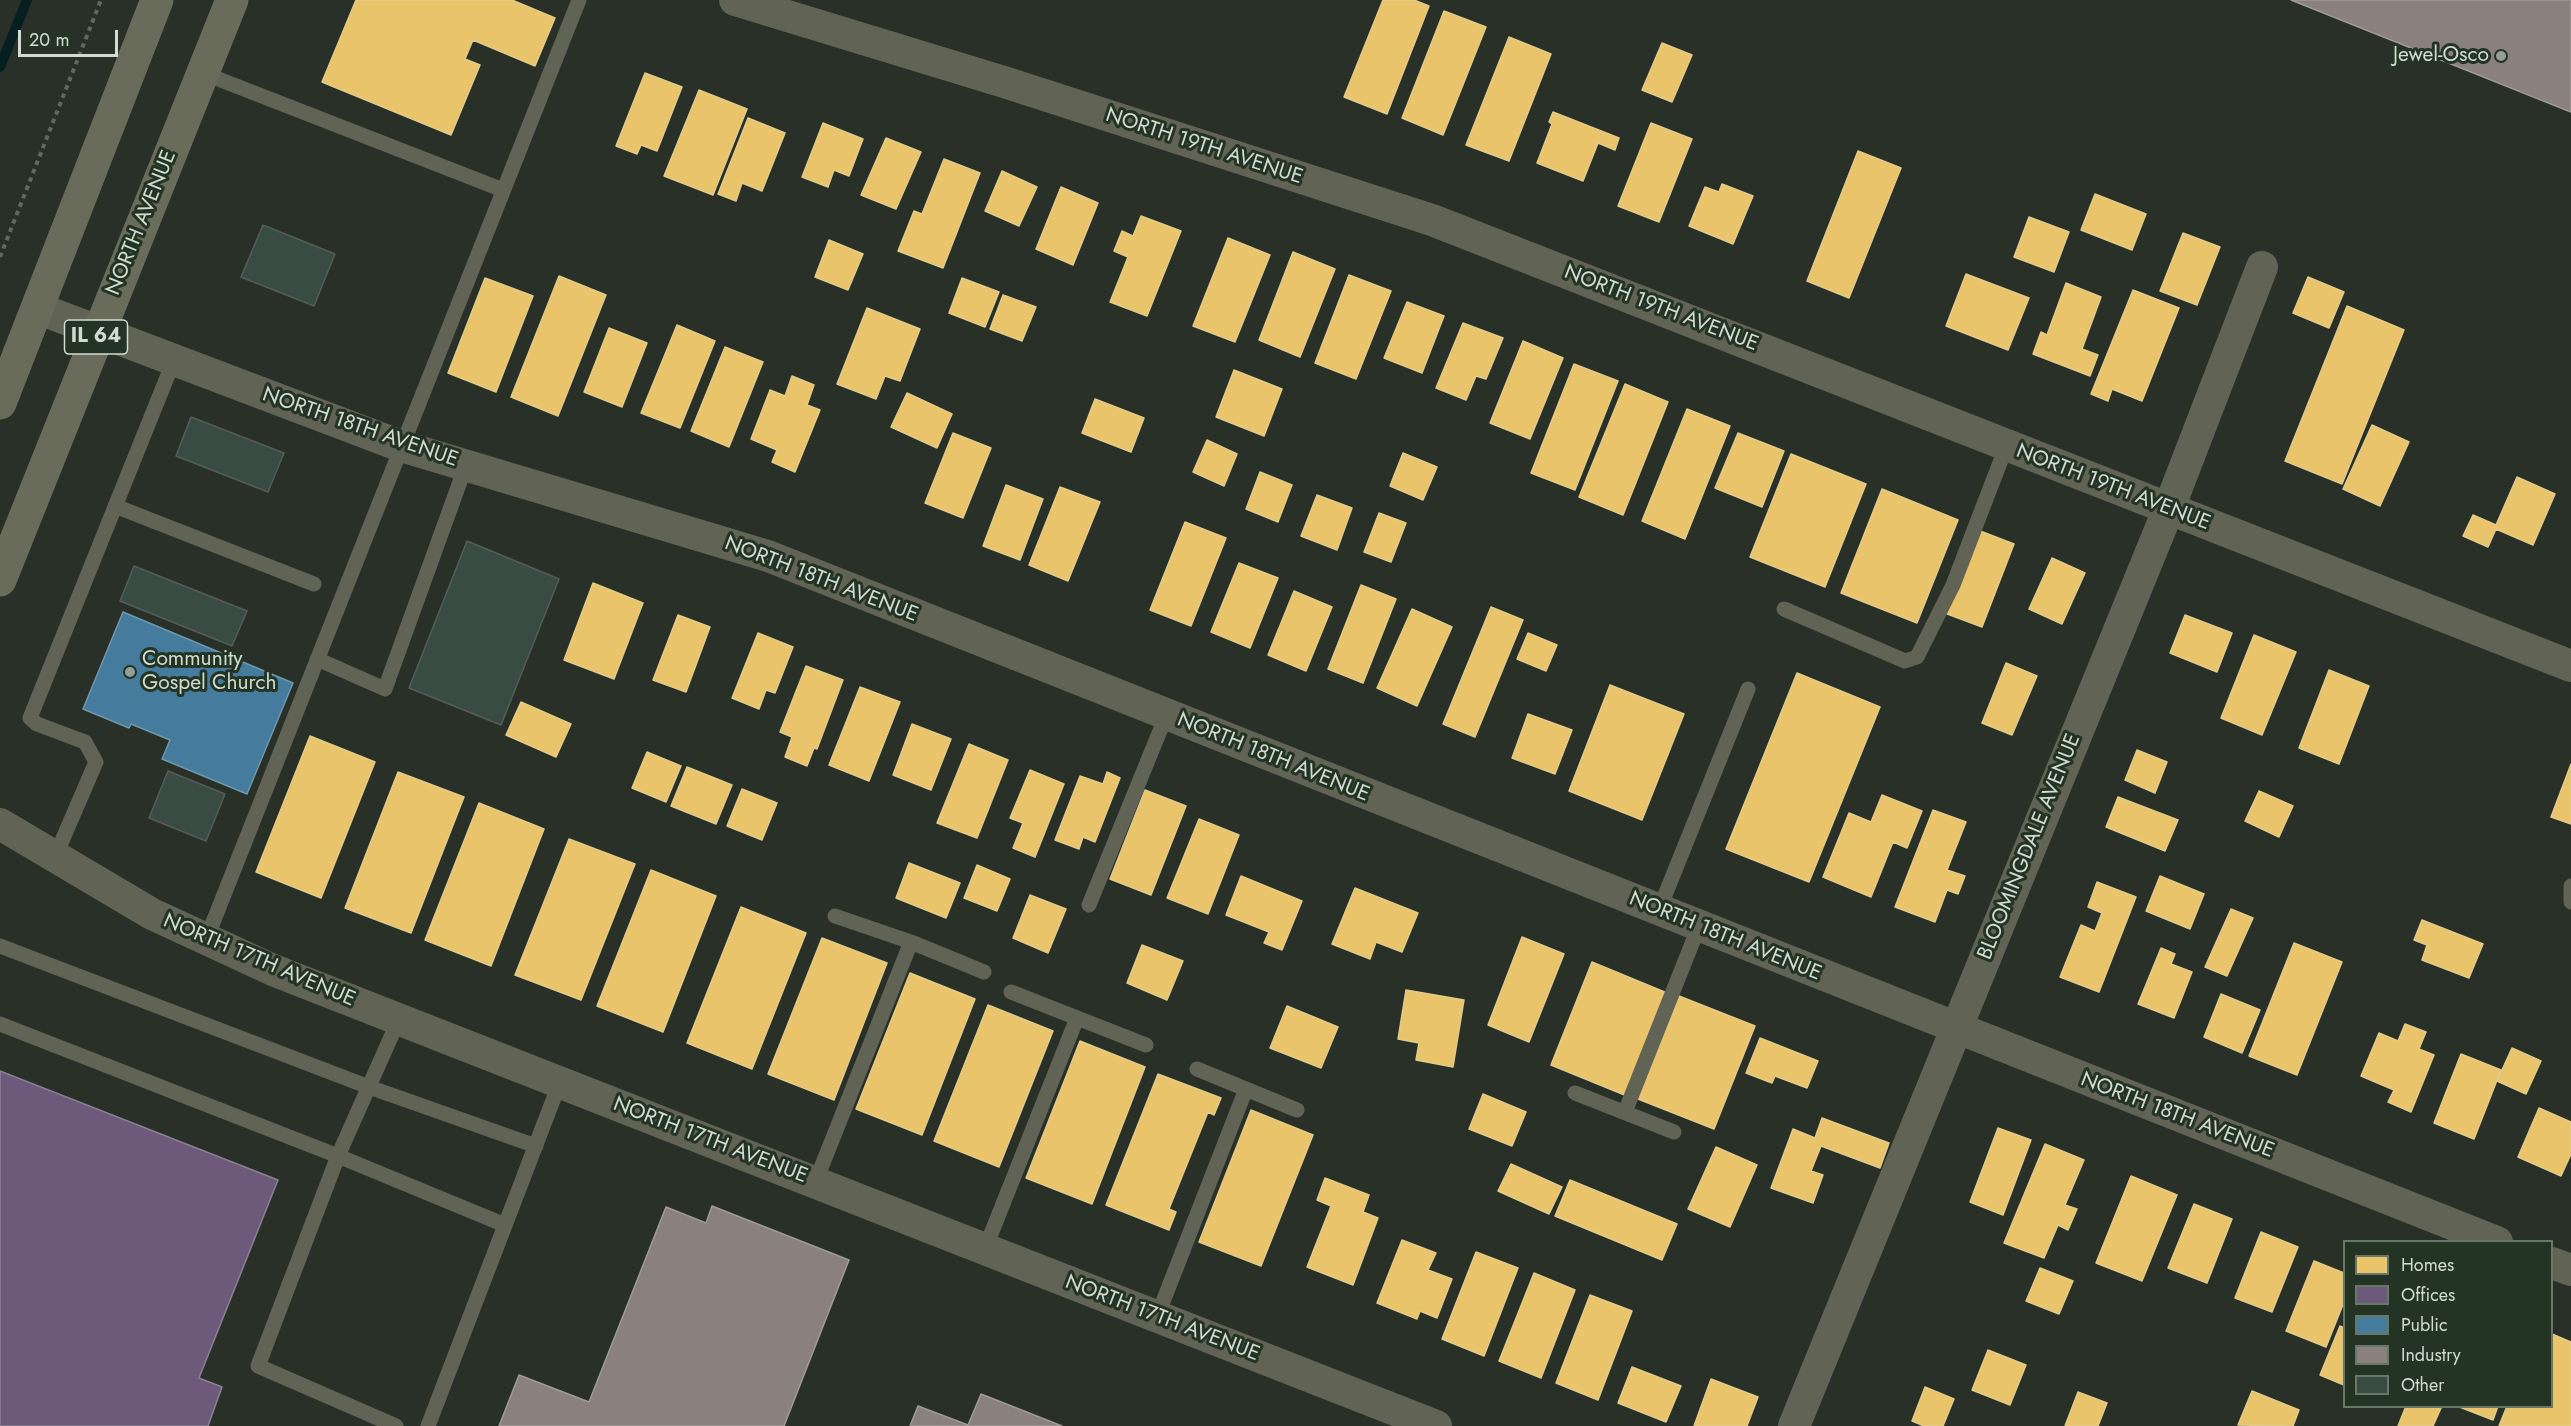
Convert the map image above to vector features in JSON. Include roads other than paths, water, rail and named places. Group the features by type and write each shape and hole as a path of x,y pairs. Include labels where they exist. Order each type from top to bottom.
{"main road":[{"name":"IL 64","path":"0,403 157,0"},
{"name":"NORTH AVENUE","path":"0,580 232,0"}],"street":[{"name":"NORTH 19TH AVENUE","path":"748,2 1005,82 1432,220 2006,447 2169,508 2571,666"},
{"name":"BLOOMINGDALE AVENUE","path":"1794,1426 2169,508 2262,267"},
{"name":"NORTH 18TH AVENUE","path":"37,308 401,446 768,556 1166,716 2492,1240"},
{"name":"NORTH 17TH AVENUE","path":"0,824 152,914 273,970 1436,1426"},
{"path":"2553,1263 2571,1270"}],"lane":[{"path":"206,940 579,0"},
{"path":"203,73 503,190"},
{"path":"55,857 96,762 85,742 37,724 30,718 174,360"},
{"path":"1784,609 1905,661 1917,657 1953,585 2006,447"},
{"path":"316,659 385,689 466,465"},
{"path":"115,506 314,584"},
{"path":"1659,910 1748,689"},
{"path":"1089,905 1166,716"},
{"path":"2571,886 2571,902"},
{"path":"835,916 911,942 984,972"},
{"path":"1625,1112 1699,926"},
{"path":"815,1183 911,942"},
{"path":"0,946 369,1087 536,1146"},
{"path":"1011,992 1146,1045"},
{"path":"985,1249 1077,1017"},
{"path":"396,1426 258,1366 338,1156 399,1019"},
{"path":"0,1024 338,1156 505,1225"},
{"path":"1197,1069 1297,1110"},
{"path":"428,1426 560,1082"},
{"path":"1157,1317 1246,1089"},
{"path":"1575,1093 1674,1132"}],"waterway":[{"path":"0,67 27,0"}],"place":[{"name":"Jewel-Osco","path":"2501,56"},
{"name":"Community Gospel Church","path":"130,672"}]}
